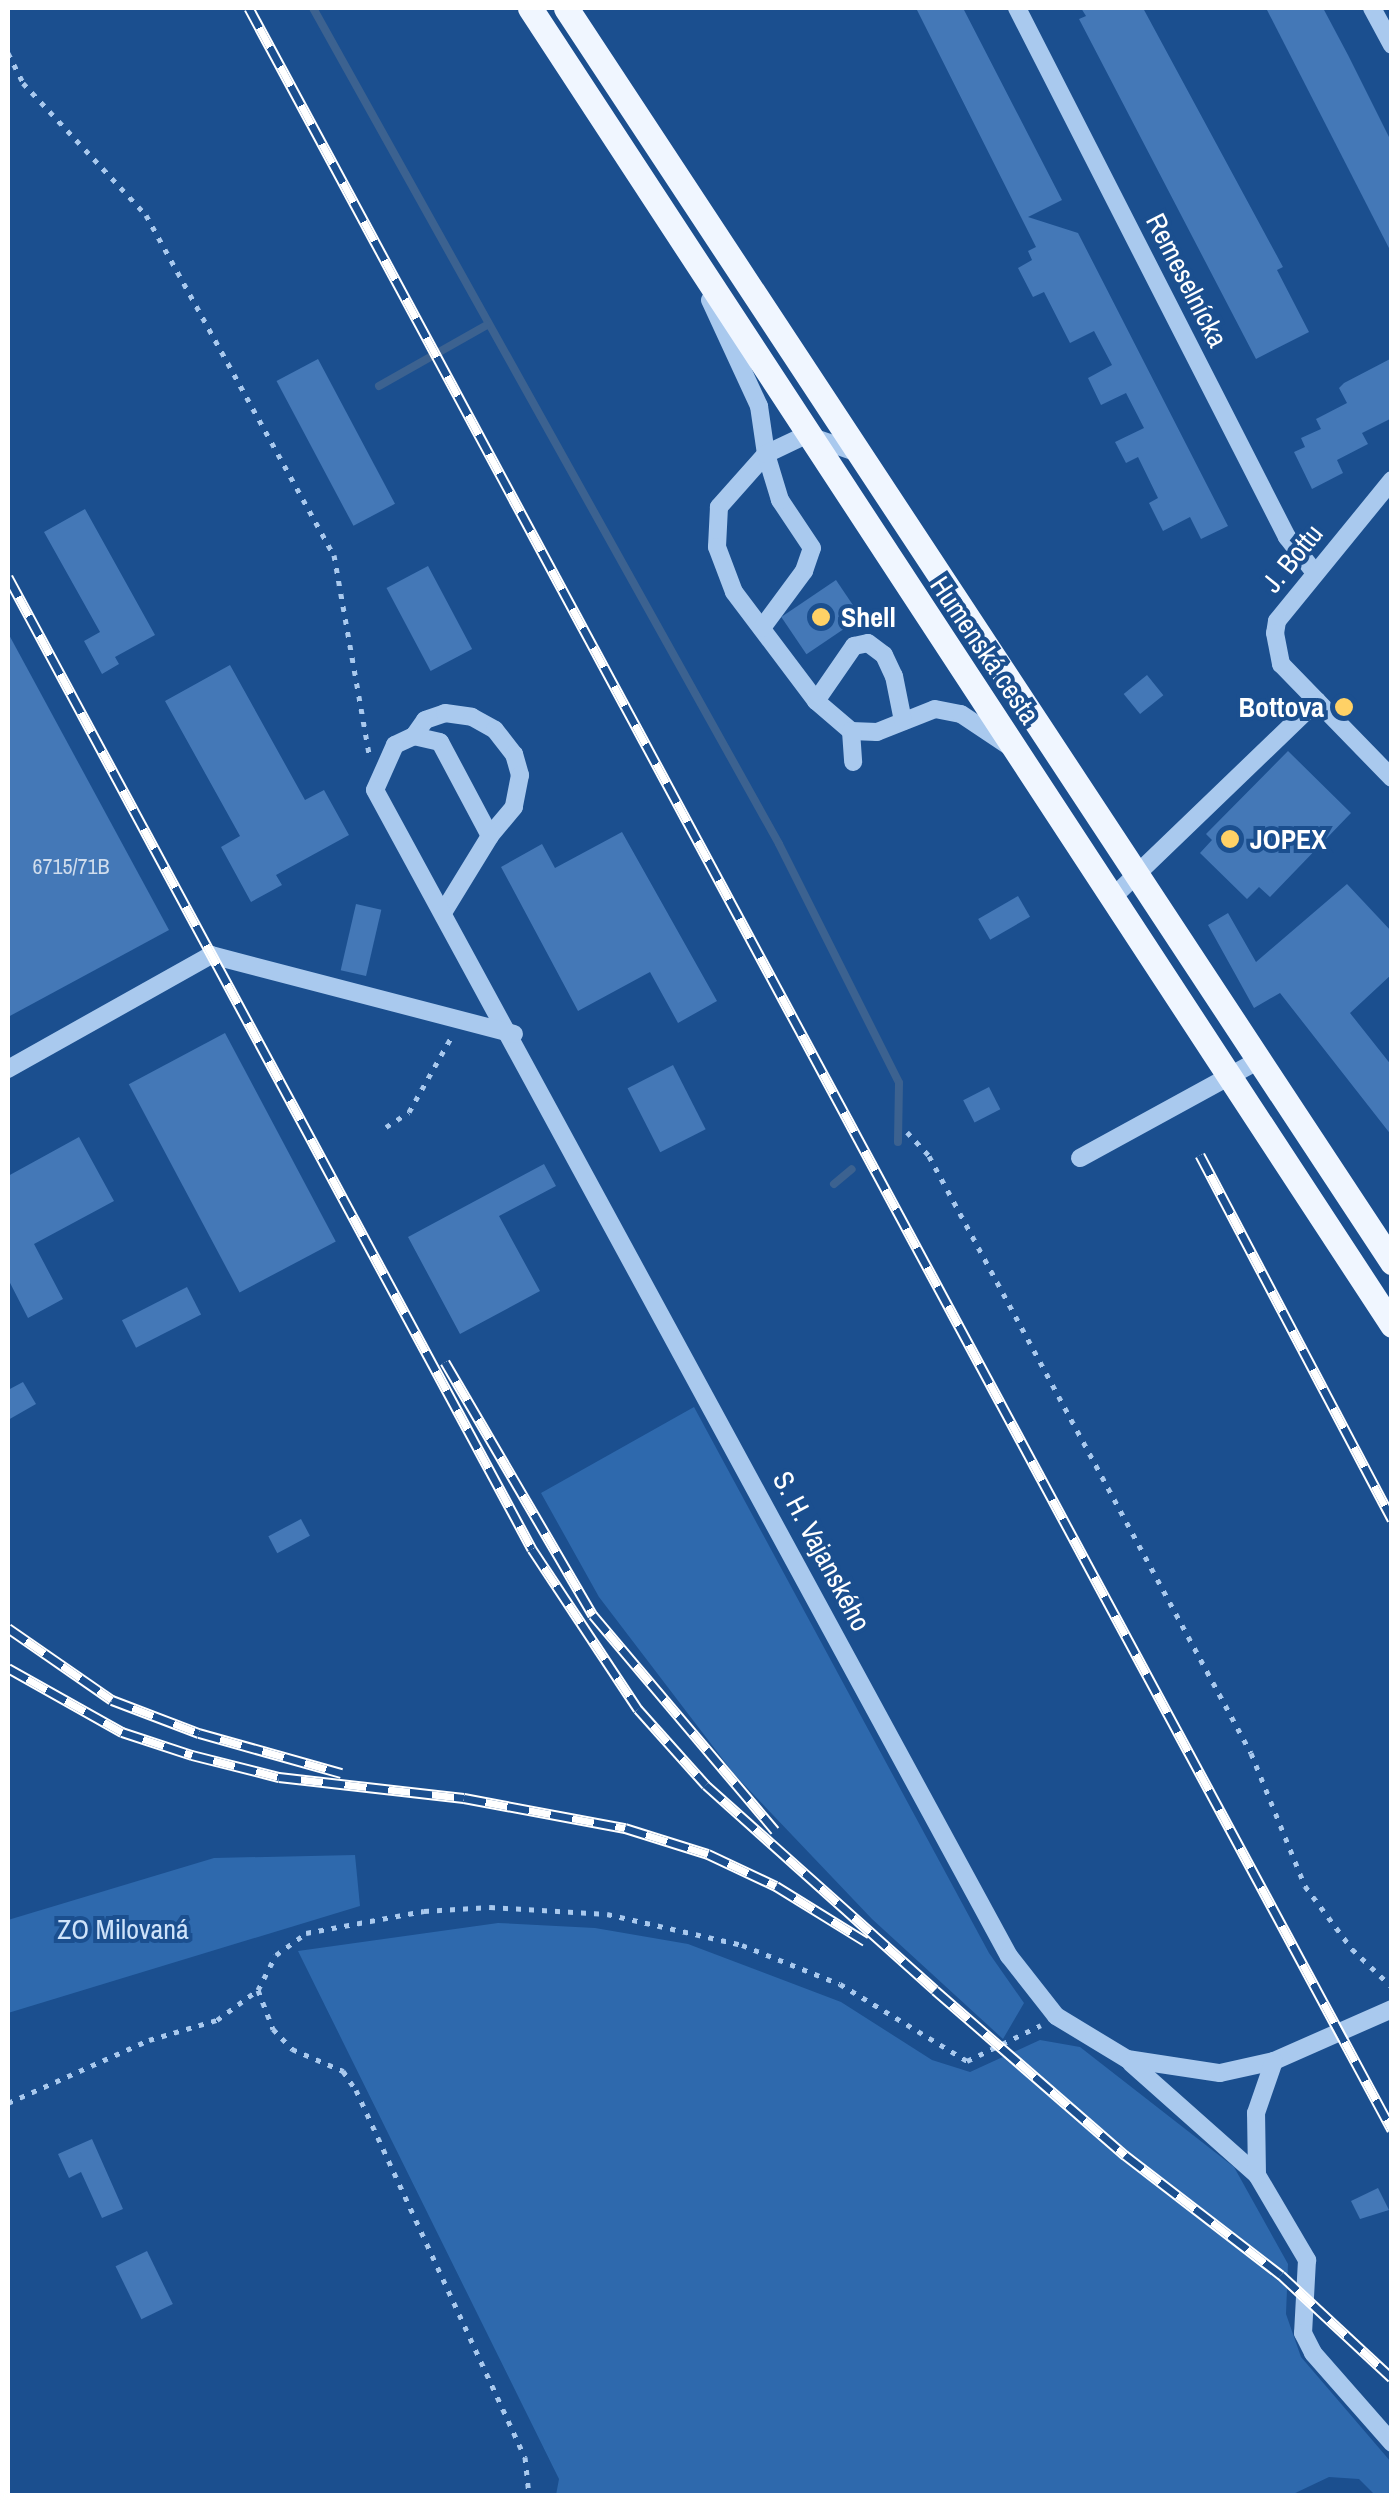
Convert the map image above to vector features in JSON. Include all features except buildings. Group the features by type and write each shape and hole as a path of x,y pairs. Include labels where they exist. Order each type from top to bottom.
{"main road":[{"name":"Humenská cesta","path":"530,8 1392,1324"},
{"name":"Humenská cesta","path":"566,8 1134,878 1392,1262"}],"street":[{"name":"Remeselnícka","path":"1016,8 1287,537 1316,572"},
{"path":"1372,8 1392,45"},
{"path":"691,258 760,406 766,454 780,500 812,548 804,571 762,628"},
{"path":"853,451 806,434 766,454 720,506 717,547 734,592 816,701 851,730 877,732 935,710 960,714 1017,752"},
{"name":"J. Bottu","path":"1392,480 1316,572 1275,634 1282,664 1392,778"},
{"path":"816,701 854,646 868,642 884,656 894,676 903,721"},
{"path":"1113,897 1318,701"},
{"path":"375,790 396,745 414,736 425,720 445,713 472,717 495,730 514,754 520,776 514,807 490,836 444,911"},
{"path":"851,730 853,762"},
{"path":"414,736 440,742 490,836"},
{"name":"S. H. Vajanského","path":"375,790 514,1034 1009,1956 1056,2016 1127,2060 1220,2073 1274,2061 1392,2009"},
{"path":"8,1069 212,955 514,1034"},
{"path":"1080,1158 1257,1061"},
{"path":"1127,2060 1257,2175 1307,2260 1304,2333 1313,2353 1392,2443"},
{"path":"1257,2175 1256,2113 1274,2061"}],"path":[{"path":"8,53 24,83 146,215 334,555 375,790"},
{"path":"386,1128 410,1112 460,1020"},
{"path":"907,1132 929,1156 1251,1753 1305,1886 1352,1949 1392,1987"},
{"path":"8,2103 149,2040 216,2020 258,1990 276,1956 306,1932 490,1907 607,1914 742,1945 840,1984 968,2061 1056,2016"},
{"path":"258,1990 273,2029 292,2050 343,2070 356,2090 525,2457 529,2496"}],"green space":[{"path":"694,1407 989,1953 1024,2003 1003,2039 872,1919 734,1774 599,1597 541,1493"},
{"name":"ZO Milovaná","path":"355,1855 360,1906 8,2013 8,1920 214,1858"},
{"path":"498,1923 595,1928 688,1944 841,2002 932,2060 970,2072 1040,2040 1080,2047 1234,2167 1288,2264 1286,2314 1301,2357 1391,2462 1391,2495 1375,2495 1359,2479 1329,2477 1289,2496 556,2495 559,2479 298,1951"}],"waterway":[{"path":"313,8 779,844 899,1083 898,1142"},
{"path":"379,386 487,325"},
{"path":"834,1184 852,1169"}],"railway":[{"path":"249,8 1392,2130"},
{"path":"8,577 532,1549 638,1709 706,1785 935,1990 1125,2155 1281,2275 1392,2378"},
{"path":"1200,1155 1392,1519"},
{"path":"445,1362 593,1615 775,1830"},
{"path":"8,1628 112,1700 199,1733 341,1773"},
{"path":"8,1668 122,1732 192,1755 279,1777 464,1798 625,1828 708,1854 776,1886 865,1941"}],"place":[{"name":"Shell","path":"821,617"},
{"name":"Bottova","path":"1344,707"},
{"name":"JOPEX","path":"1230,839"}]}
